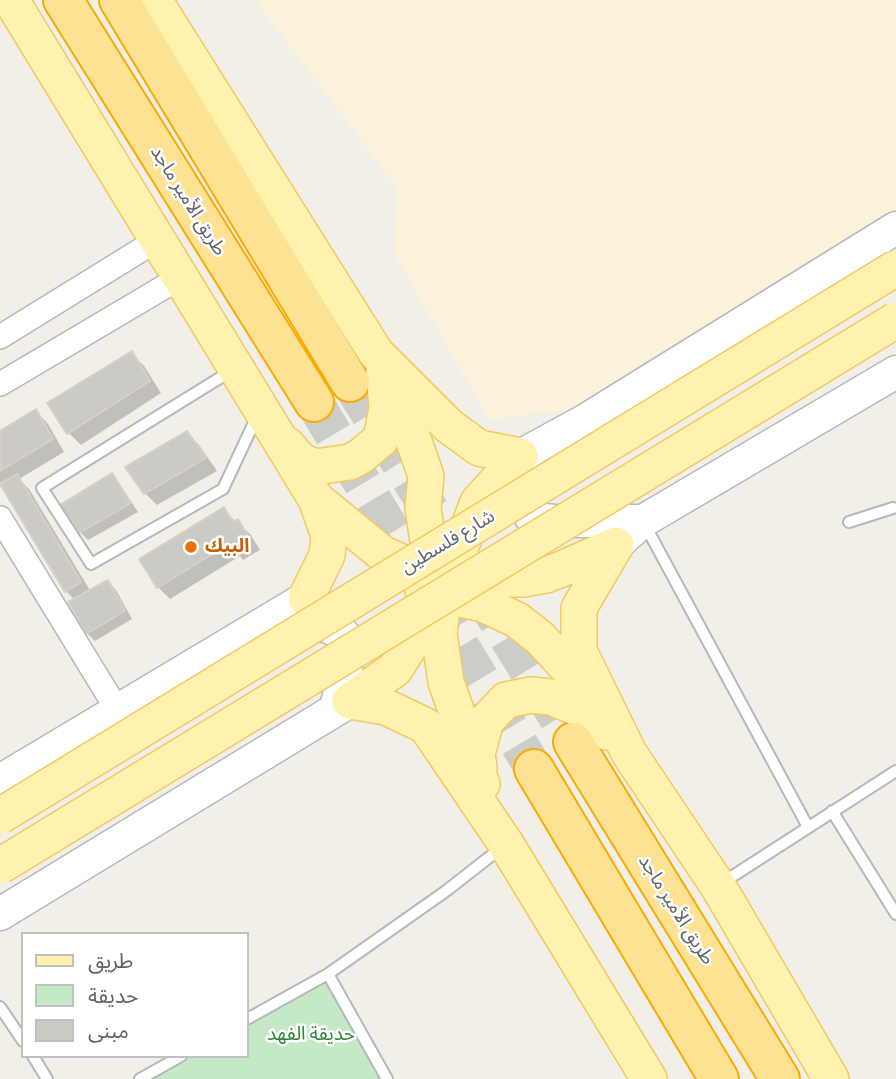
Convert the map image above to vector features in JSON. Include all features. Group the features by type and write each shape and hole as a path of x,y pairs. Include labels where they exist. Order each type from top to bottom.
{"highway":[{"name":"طريق الأمير ماجد","path":"63,0 314,402"},
{"path":"119,0 350,382"},
{"name":"طريق الأمير ماجد","path":"573,742 780,1079"},
{"path":"534,769 719,1079"}],"main road":[{"path":"11,0 316,499 329,536 327,555 306,598"},
{"path":"154,0 376,352 411,433 426,476 423,508 438,584 439,634 446,682 506,844"},
{"path":"0,914 342,706 395,669 409,648 478,502 520,456 586,420 896,228"},
{"name":"شارع فلسطين","path":"0,816 896,268"},
{"path":"0,866 896,320"},
{"path":"268,420 301,461 316,467 350,462 361,456 381,439 387,409 386,384 376,352"},
{"path":"376,352 449,426 479,448 520,456"},
{"path":"0,781 306,598 337,590 479,579 523,579 555,572 616,545 643,521 896,372"},
{"path":"552,439 527,474 523,503 532,519 643,521"},
{"path":"316,499 383,554 416,569 438,584 517,620 540,638 612,718"},
{"path":"616,545 579,608 579,651 629,753 718,886 831,1079"},
{"path":"266,622 327,626 344,635 349,646 342,706"},
{"path":"483,786 477,754 486,720 506,700 531,695 551,697 578,708 629,753"},
{"path":"342,706 386,707 426,726 506,844 649,1079"}],"street":[{"path":"0,337 157,240"},
{"path":"0,384 181,277"},
{"path":"0,518 118,711"}],"lane":[{"path":"236,368 41,488 91,564 223,489 268,420"},
{"path":"849,522 893,508"},
{"path":"643,521 808,827"},
{"path":"718,886 896,771"},
{"path":"832,811 896,914"},
{"path":"248,1018 328,974 446,891 506,844"},
{"path":"328,974 387,1079"},
{"path":"0,1007 21,1038"},
{"path":"34,1058 47,1079"},
{"path":"140,1079 177,1058"}],"green space":[{"name":"حديقة الفهد","path":"328,974 387,1079 140,1079 177,1058 248,1058 248,1018"}],"sand":[{"path":"255,0 896,0 896,210 571,410 489,419 394,253 397,188"}],"building":[{"path":"132,351 150,381 67,434 47,403"},
{"path":"36,409 53,439 0,471 0,431"},
{"path":"187,431 206,458 144,494 125,467"},
{"path":"112,473 131,503 79,533 60,505"},
{"path":"17,474 81,582 65,592 0,484"},
{"name":"البيك","path":"224,507 233,522 238,519 249,538 230,549 227,545 157,588 139,559"},
{"path":"108,580 125,611 86,634 68,602"}],"tunnel":[{"path":"350,382 434,517"},
{"path":"314,402 534,769"},
{"path":"478,589 573,742"}],"place":[{"name":"البيك","path":"191,547"}]}
